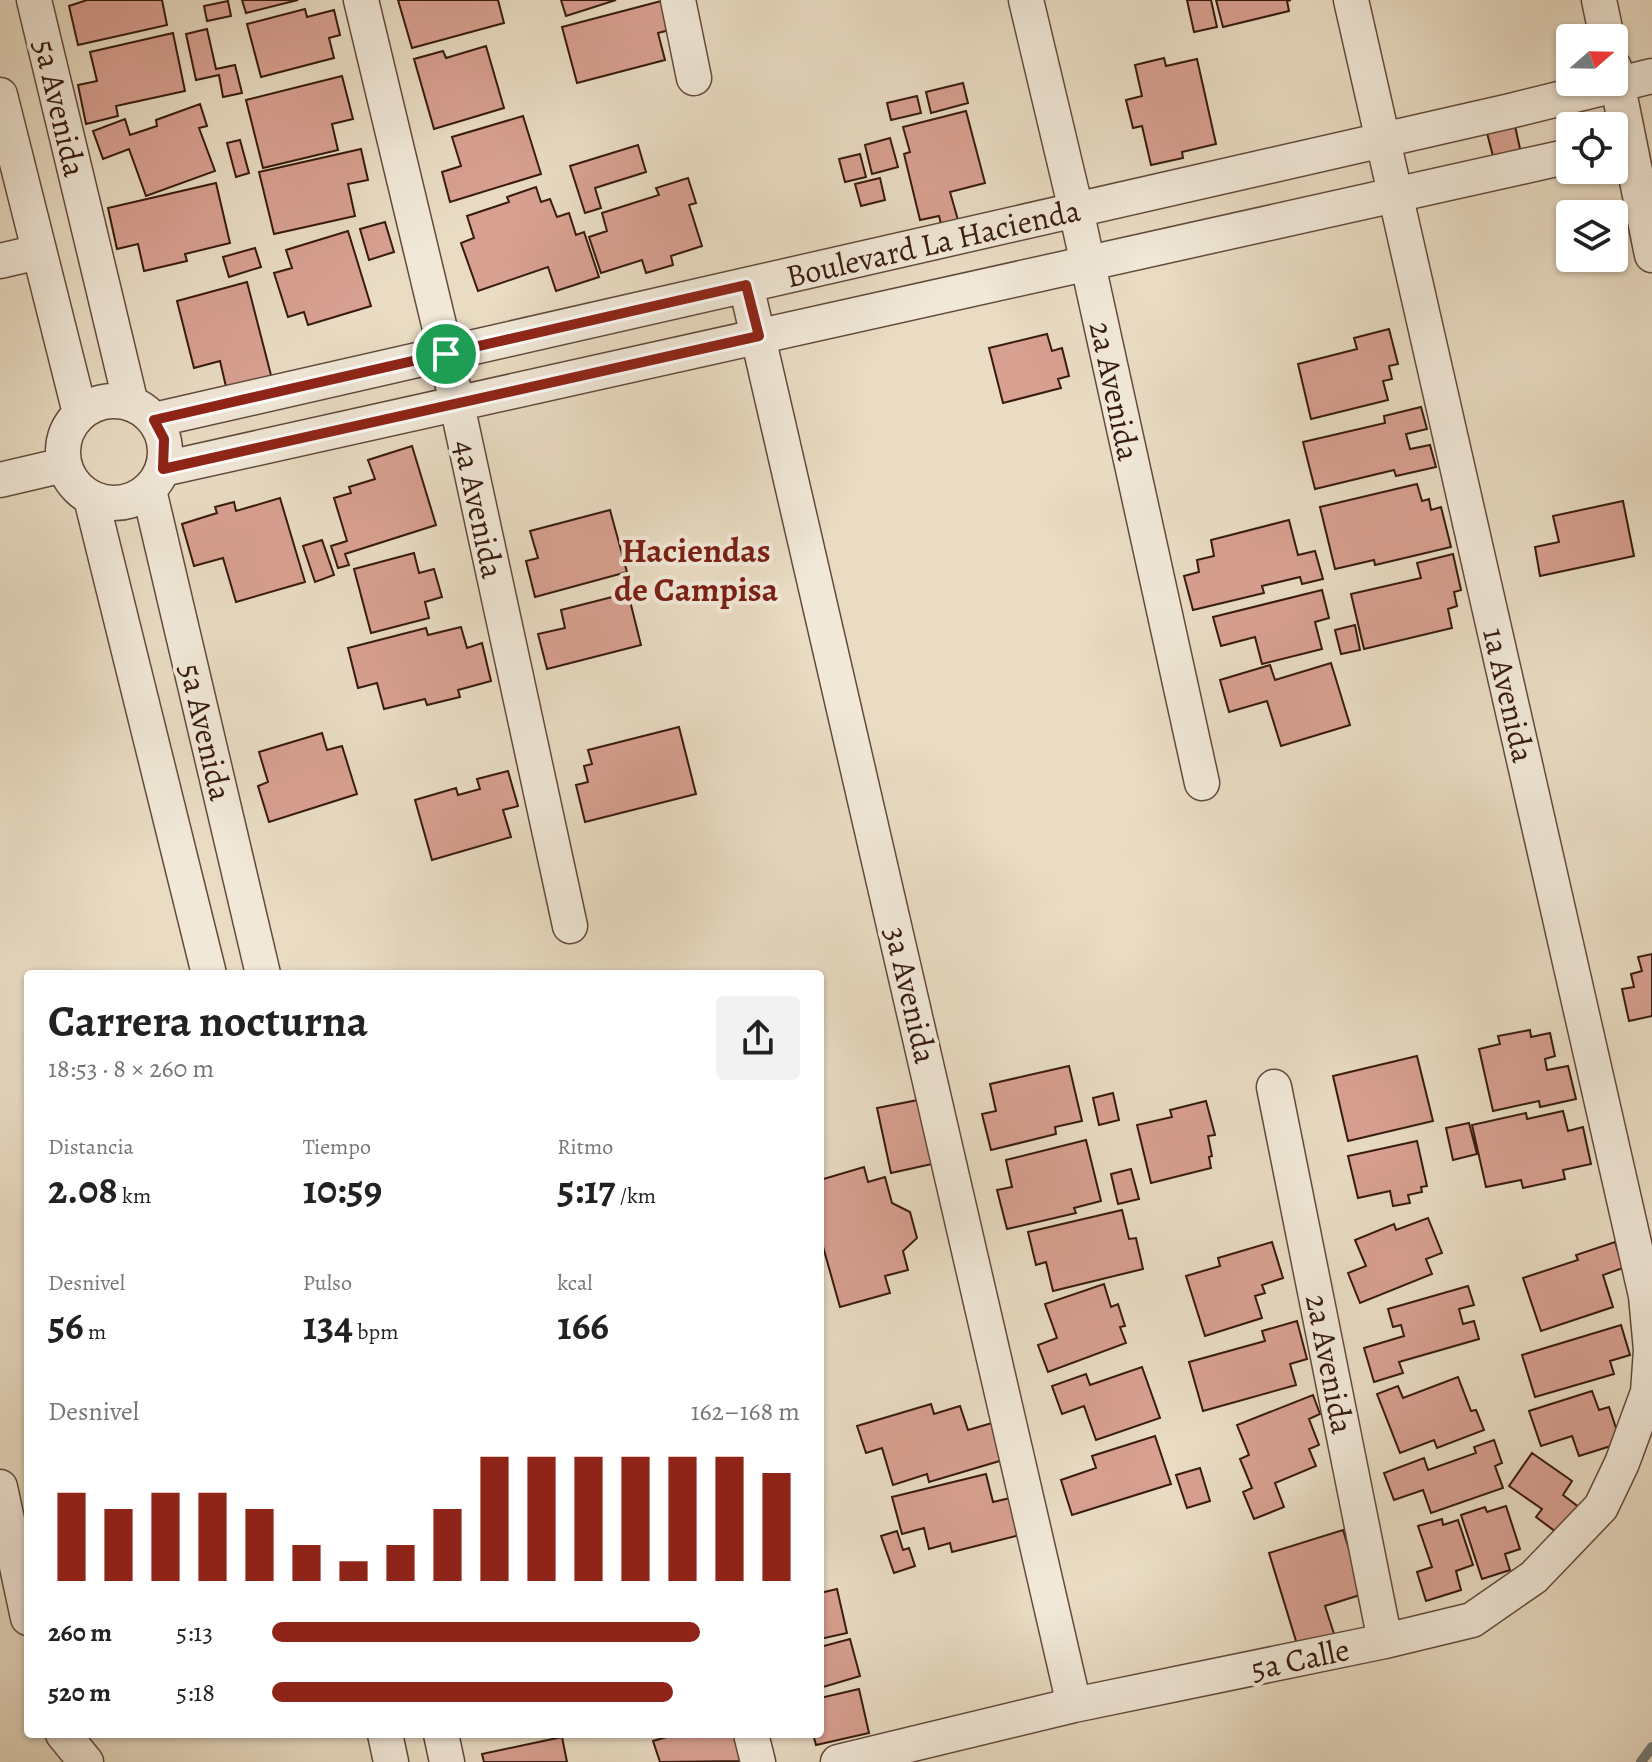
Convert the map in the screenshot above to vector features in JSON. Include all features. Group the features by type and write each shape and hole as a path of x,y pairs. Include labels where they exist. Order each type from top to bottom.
{"street":[{"name":"5a Avenida","path":"34,0 142,412"},
{"name":"4a Avenida","path":"361,0 446,354 570,926"},
{"path":"678,0 694,78"},
{"name":"2a Avenida","path":"1026,0 1076,210 1202,783"},
{"name":"1a Avenida","path":"1351,0 1646,1296 1651,1350 1648,1392"},
{"path":"1599,0 1604,24"},
{"name":"Boulevard La Hacienda","path":"1628,76 1652,76"},
{"name":"Boulevard La Hacienda","path":"142,412 446,354 1383,140 1556,92"},
{"name":"5a Avenida","path":"0,95 80,413"},
{"name":"Boulevard La Hacienda","path":"156,479 456,404 1556,159"},
{"path":"1628,163 1652,255"},
{"path":"0,261 39,252"},
{"name":"3a Avenida","path":"746,285 1074,1705"},
{"path":"107,401 142,412 164,439 156,479 133,500 119,503 91,498 79,490 64,465 65,436 80,413 107,401"},
{"path":"0,480 64,465"},
{"name":"5a Avenida","path":"156,479 262,968"},
{"name":"5a Avenida","path":"91,498 208,970"},
{"name":"2a Avenida","path":"1274,1087 1385,1641"},
{"name":"5a Calle","path":"838,1762 1074,1705 1472,1620 1534,1577 1601,1507 1622,1463 1648,1392"},
{"path":"0,1487 24,1599"},
{"path":"66,1738 86,1762"},
{"path":"386,1738 391,1762"},
{"path":"442,1738 447,1762"},
{"path":"752,1738 758,1762"}],"building":[{"path":"87,0 162,0 167,25 78,45 69,6"},
{"path":"242,0 298,0 246,13"},
{"path":"398,0 498,0 504,23 412,48"},
{"path":"561,0 616,0 566,16"},
{"path":"665,0 673,29 658,33 665,60 577,83 562,27"},
{"path":"1187,0 1211,0 1217,27 1194,32"},
{"path":"1216,0 1291,0 1287,1 1289,11 1223,27"},
{"path":"228,1 231,16 207,21 204,6"},
{"path":"305,9 307,17 334,10 340,35 329,38 334,58 261,77 247,24"},
{"path":"207,29 216,69 235,65 242,93 223,97 219,75 196,80 186,34"},
{"path":"173,33 185,91 116,106 118,116 86,124 78,85 97,81 90,52"},
{"path":"486,46 504,108 434,129 414,59 443,51 446,58"},
{"path":"1164,58 1166,66 1197,59 1216,144 1182,152 1183,158 1151,165 1142,126 1133,128 1126,100 1142,96 1135,65"},
{"path":"342,76 353,119 332,124 338,150 263,168 246,100"},
{"path":"963,83 968,103 931,113 926,92"},
{"path":"917,96 921,113 891,120 887,103"},
{"path":"200,104 207,126 199,128 215,171 146,196 129,149 103,159 93,131 125,119 130,135 157,126 156,120"},
{"path":"966,111 985,183 950,192 958,220 941,224 939,216 920,220 904,154 910,152 903,127"},
{"path":"523,116 541,174 450,202 442,172 461,166 452,137"},
{"path":"1515,126 1521,153 1494,160 1487,133"},
{"path":"890,138 898,167 872,174 865,145"},
{"path":"240,140 249,173 236,177 227,143"},
{"path":"638,145 646,172 595,188 601,208 585,213 570,166"},
{"path":"361,149 368,180 348,184 355,216 274,234 259,172"},
{"path":"860,154 866,177 845,182 839,159"},
{"path":"688,178 696,203 689,205 702,246 671,256 673,265 646,273 642,260 601,273 589,237 607,231 602,213 659,195 656,188"},
{"path":"880,178 885,200 861,206 855,184"},
{"path":"216,183 230,243 185,254 187,261 144,271 138,244 117,249 108,208"},
{"path":"536,187 541,202 550,199 557,217 569,213 576,235 584,232 599,277 556,291 548,267 478,291 461,243 474,238 467,216 509,202 507,197"},
{"path":"385,222 394,252 369,260 360,229"},
{"path":"348,231 371,306 308,325 304,312 288,317 274,273 292,268 286,250"},
{"path":"255,248 261,267 229,277 223,257"},
{"path":"247,282 272,379 227,391 220,361 194,368 177,301"},
{"path":"1389,329 1398,364 1389,366 1392,379 1383,381 1388,400 1311,419 1298,364 1357,349 1354,338"},
{"path":"1047,334 1052,351 1062,348 1069,376 1058,379 1061,388 1003,403 989,348"},
{"path":"1421,407 1427,429 1406,434 1410,449 1430,445 1436,467 1396,476 1394,470 1315,489 1303,442 1385,423 1384,416"},
{"path":"412,446 436,525 345,554 349,565 338,568 331,546 347,541 334,498 351,493 349,487 375,479 368,460"},
{"path":"1417,484 1422,501 1429,499 1431,510 1441,507 1451,547 1375,565 1374,560 1335,569 1320,507"},
{"path":"280,498 305,582 236,602 223,558 194,566 182,524 217,513 215,507 234,502 236,511"},
{"path":"1623,501 1634,556 1540,576 1535,547 1559,542 1553,516"},
{"path":"610,510 627,572 535,597 526,561 538,558 530,531"},
{"path":"1289,520 1298,555 1315,551 1323,579 1302,584 1300,577 1262,586 1264,593 1193,610 1184,576 1199,572 1197,560 1214,556 1211,540"},
{"path":"322,540 334,575 315,582 303,546"},
{"path":"414,553 419,573 434,569 442,597 425,602 429,618 371,633 354,569"},
{"path":"1453,554 1461,590 1454,592 1457,606 1448,609 1452,628 1364,649 1351,594 1421,578 1417,563"},
{"path":"1322,590 1329,618 1315,622 1322,649 1262,664 1255,637 1221,646 1213,617"},
{"path":"628,593 641,645 547,669 538,634 565,628 561,610"},
{"path":"1355,625 1360,650 1341,654 1335,630"},
{"path":"461,627 467,648 482,643 491,681 458,690 460,697 427,705 425,699 384,709 377,683 358,688 348,648 426,628 428,635"},
{"path":"1331,663 1350,725 1281,746 1267,701 1229,712 1220,680 1270,665 1275,680"},
{"path":"679,727 696,794 585,822 576,785 588,782 584,766 592,764 588,750"},
{"path":"322,733 327,750 342,746 357,794 269,822 258,786 268,782 259,752"},
{"path":"508,771 518,806 503,810 511,837 432,860 415,800 456,788 458,795 480,789 477,779"},
{"path":"1652,954 1652,1016 1629,1021 1622,989 1634,987 1631,974 1642,971 1638,957"},
{"path":"1530,1030 1531,1037 1550,1033 1555,1056 1545,1059 1547,1070 1568,1066 1576,1099 1540,1107 1539,1101 1493,1111 1479,1049 1500,1044 1498,1036"},
{"path":"1417,1056 1433,1121 1348,1141 1333,1076"},
{"path":"1069,1066 1082,1121 1055,1127 1056,1134 991,1150 982,1114 996,1111 990,1084"},
{"path":"1113,1093 1119,1120 1099,1125 1093,1098"},
{"path":"918,1100 932,1164 891,1173 877,1108"},
{"path":"1206,1101 1215,1135 1208,1136 1211,1168 1151,1183 1137,1125 1172,1117 1170,1110"},
{"path":"1563,1111 1568,1131 1583,1127 1591,1164 1563,1170 1565,1179 1523,1188 1521,1180 1486,1187 1472,1125 1526,1113 1527,1119"},
{"path":"1469,1123 1477,1154 1453,1160 1446,1128"},
{"path":"1086,1140 1101,1201 1074,1208 1076,1213 1007,1229 997,1190 1012,1187 1006,1160"},
{"path":"1417,1141 1427,1186 1421,1187 1422,1192 1408,1195 1410,1203 1393,1206 1390,1191 1358,1198 1348,1156"},
{"path":"864,1167 868,1182 885,1177 892,1203 910,1212 917,1238 903,1251 908,1270 885,1276 890,1293 840,1307 824,1250 824,1179"},
{"path":"1131,1169 1139,1199 1118,1204 1111,1174"},
{"path":"1122,1210 1129,1239 1136,1238 1143,1269 1053,1291 1046,1262 1036,1265 1028,1232"},
{"path":"1428,1218 1442,1253 1426,1259 1432,1274 1360,1303 1348,1273 1366,1266 1355,1240 1394,1224 1396,1230"},
{"path":"1272,1242 1283,1278 1262,1285 1265,1293 1255,1296 1262,1318 1205,1336 1186,1276 1220,1266 1218,1258"},
{"path":"1615,1242 1623,1268 1603,1275 1613,1307 1541,1331 1523,1278 1578,1260 1576,1255"},
{"path":"1104,1284 1111,1307 1118,1304 1125,1326 1120,1327 1126,1343 1048,1372 1038,1345 1057,1338 1045,1304"},
{"path":"1468,1286 1474,1305 1459,1309 1463,1324 1474,1321 1479,1339 1399,1362 1403,1373 1374,1382 1364,1348 1404,1336 1401,1325 1393,1327 1388,1309"},
{"path":"1297,1321 1307,1359 1290,1364 1296,1385 1203,1411 1189,1362 1265,1341 1262,1331"},
{"path":"1621,1325 1630,1355 1610,1361 1614,1374 1535,1397 1522,1355"},
{"path":"1142,1367 1160,1418 1096,1440 1084,1406 1062,1414 1052,1386 1086,1374 1090,1385"},
{"path":"1458,1377 1471,1411 1476,1410 1484,1430 1437,1448 1434,1440 1400,1453 1377,1394 1398,1386 1403,1398"},
{"path":"1592,1391 1599,1410 1609,1407 1619,1437 1612,1440 1614,1445 1579,1456 1572,1436 1541,1446 1529,1411"},
{"path":"1313,1395 1320,1414 1309,1419 1319,1445 1309,1449 1316,1466 1275,1483 1284,1507 1254,1519 1243,1492 1252,1488 1240,1459 1249,1455 1237,1425"},
{"path":"931,1404 934,1414 960,1406 968,1430 992,1423 1003,1460 929,1482 927,1474 893,1485 882,1448 866,1453 857,1426"},
{"path":"1155,1436 1171,1484 1072,1515 1061,1480 1096,1468 1092,1456"},
{"path":"1494,1440 1502,1463 1495,1466 1503,1488 1431,1513 1423,1490 1394,1500 1384,1473 1424,1458 1428,1470 1476,1453 1474,1447"},
{"path":"1532,1453 1572,1481 1563,1495 1580,1508 1560,1535 1536,1517 1542,1509 1509,1486"},
{"path":"1200,1468 1210,1501 1187,1508 1176,1475"},
{"path":"986,1474 993,1502 1010,1498 1020,1535 952,1552 950,1543 929,1549 924,1528 902,1534 892,1497"},
{"path":"1506,1506 1520,1549 1505,1554 1510,1570 1482,1579 1461,1515 1485,1507 1487,1512"},
{"path":"1442,1519 1443,1525 1458,1520 1473,1565 1456,1571 1461,1590 1426,1601 1417,1572 1432,1567 1418,1526"},
{"path":"1343,1530 1363,1594 1325,1606 1337,1643 1300,1654 1269,1553"},
{"path":"897,1531 903,1550 909,1548 915,1566 894,1573 881,1536"},
{"path":"837,1589 847,1633 824,1638 824,1592"},
{"path":"850,1639 860,1676 824,1687 824,1646"},
{"path":"859,1689 869,1733 816,1745 814,1738 824,1738 824,1697"},
{"path":"562,1738 567,1762 484,1762 482,1754"},
{"path":"663,1738 735,1738 742,1761 660,1762 653,1741"}],"waterway":[{"path":"1641,1762 1652,1747"}],"district":[{"name":"Haciendas de Campisa","path":"696,570"}],"route":[{"path":"746,285 759,336 163,469 164,439 154,420 446,354 746,285"}]}
